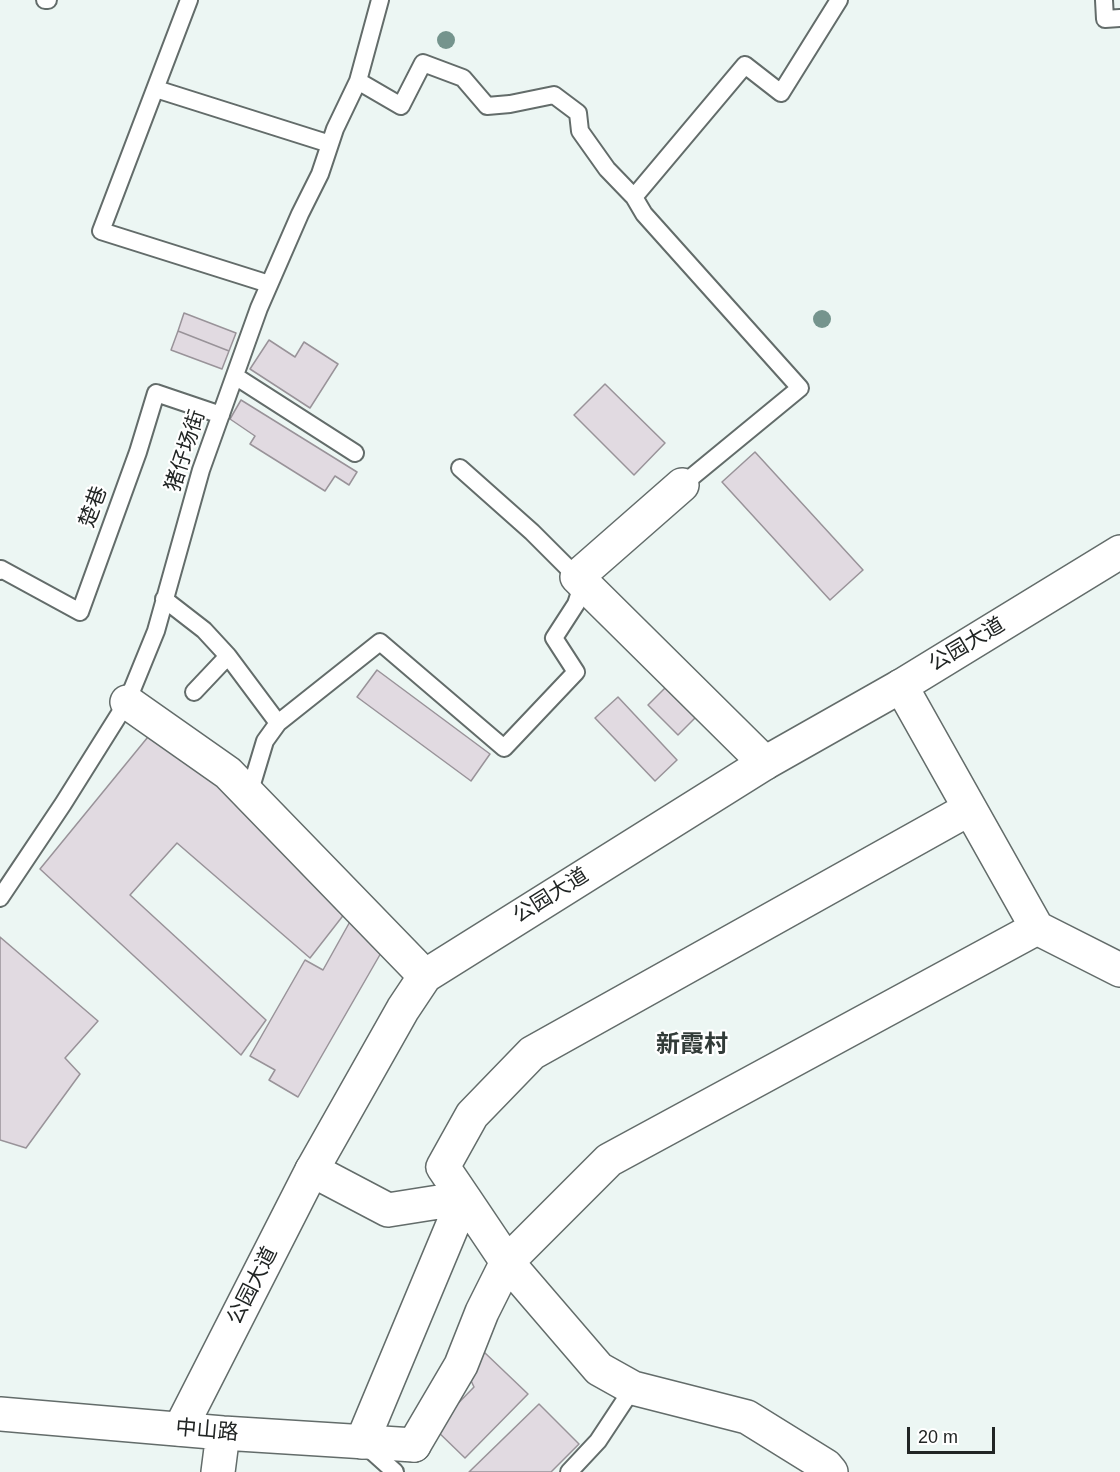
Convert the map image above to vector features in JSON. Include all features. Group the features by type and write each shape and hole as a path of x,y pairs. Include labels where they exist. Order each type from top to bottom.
{"street":[{"path":"682,485 577,577 765,763"},
{"name":"公园大道","path":"180,1429 312,1170 403,1009 425,976 765,763 901,686 1120,552"},
{"path":"901,686 1037,928 1120,970"},
{"path":"127,702 228,773 425,976"},
{"path":"831,1472 826,1466 747,1417 633,1388 599,1369 507,1262 443,1167 472,1115 532,1053 969,809"},
{"path":"507,1262 609,1160 1037,928"},
{"path":"312,1170 388,1210 464,1198"},
{"path":"362,1442 464,1198"},
{"name":"中山路","path":"0,1414 223,1433 414,1445 461,1365 482,1312 507,1262"},
{"path":"218,1472 223,1433"}],"lane":[{"path":"189,0 101,231 269,284"},
{"name":"猪仔场街","path":"0,897 63,804 127,702 156,631 201,470 269,284 300,214 321,174 335,129 358,81 380,0"},
{"path":"634,197 745,65 781,93 839,0"},
{"path":"1104,0 1105,18 1120,18"},
{"path":"358,81 401,106 423,63 463,78 487,106 554,95 578,113 580,131 607,169 634,197 644,214 800,388 682,485"},
{"path":"156,89 330,144"},
{"path":"235,376 355,453"},
{"name":"楚巷","path":"0,571 1,569 80,612 138,452 156,393 221,415"},
{"path":"249,794 265,741 278,723 380,642 504,748 576,672 554,638 576,604 579,595 577,577 532,532 460,468"},
{"path":"164,599 204,630 228,656 278,723"},
{"path":"194,692 228,656"},
{"path":"569,1472 598,1442 633,1388"},
{"path":"362,1442 395,1472"}],"building":[{"path":"184,313 236,333 229,351 178,331"},
{"path":"178,331 229,351 222,369 171,350"},
{"path":"269,340 295,357 304,342 338,364 310,408 250,369"},
{"path":"605,384 665,443 634,475 574,415"},
{"path":"241,400 357,472 349,485 335,476 325,491 250,444 255,436 230,419"},
{"path":"755,452 863,570 830,600 722,482"},
{"path":"377,670 490,754 471,781 357,697"},
{"path":"674,679 697,716 678,735 648,705"},
{"path":"618,697 677,760 655,781 595,718"},
{"path":"152,732 225,782 349,908 310,958 177,843 130,895 266,1020 241,1055 40,869"},
{"path":"352,918 389,939 298,1097 269,1080 275,1070 250,1056 305,960 323,970"},
{"path":"0,937 98,1021 65,1058 80,1074 26,1148 0,1140"},
{"path":"484,1352 528,1394 465,1458 434,1428 474,1387 466,1370"},
{"path":"539,1404 579,1444 551,1472 469,1472"}],"district":[{"name":"新霞村","path":"692,1045"}]}
